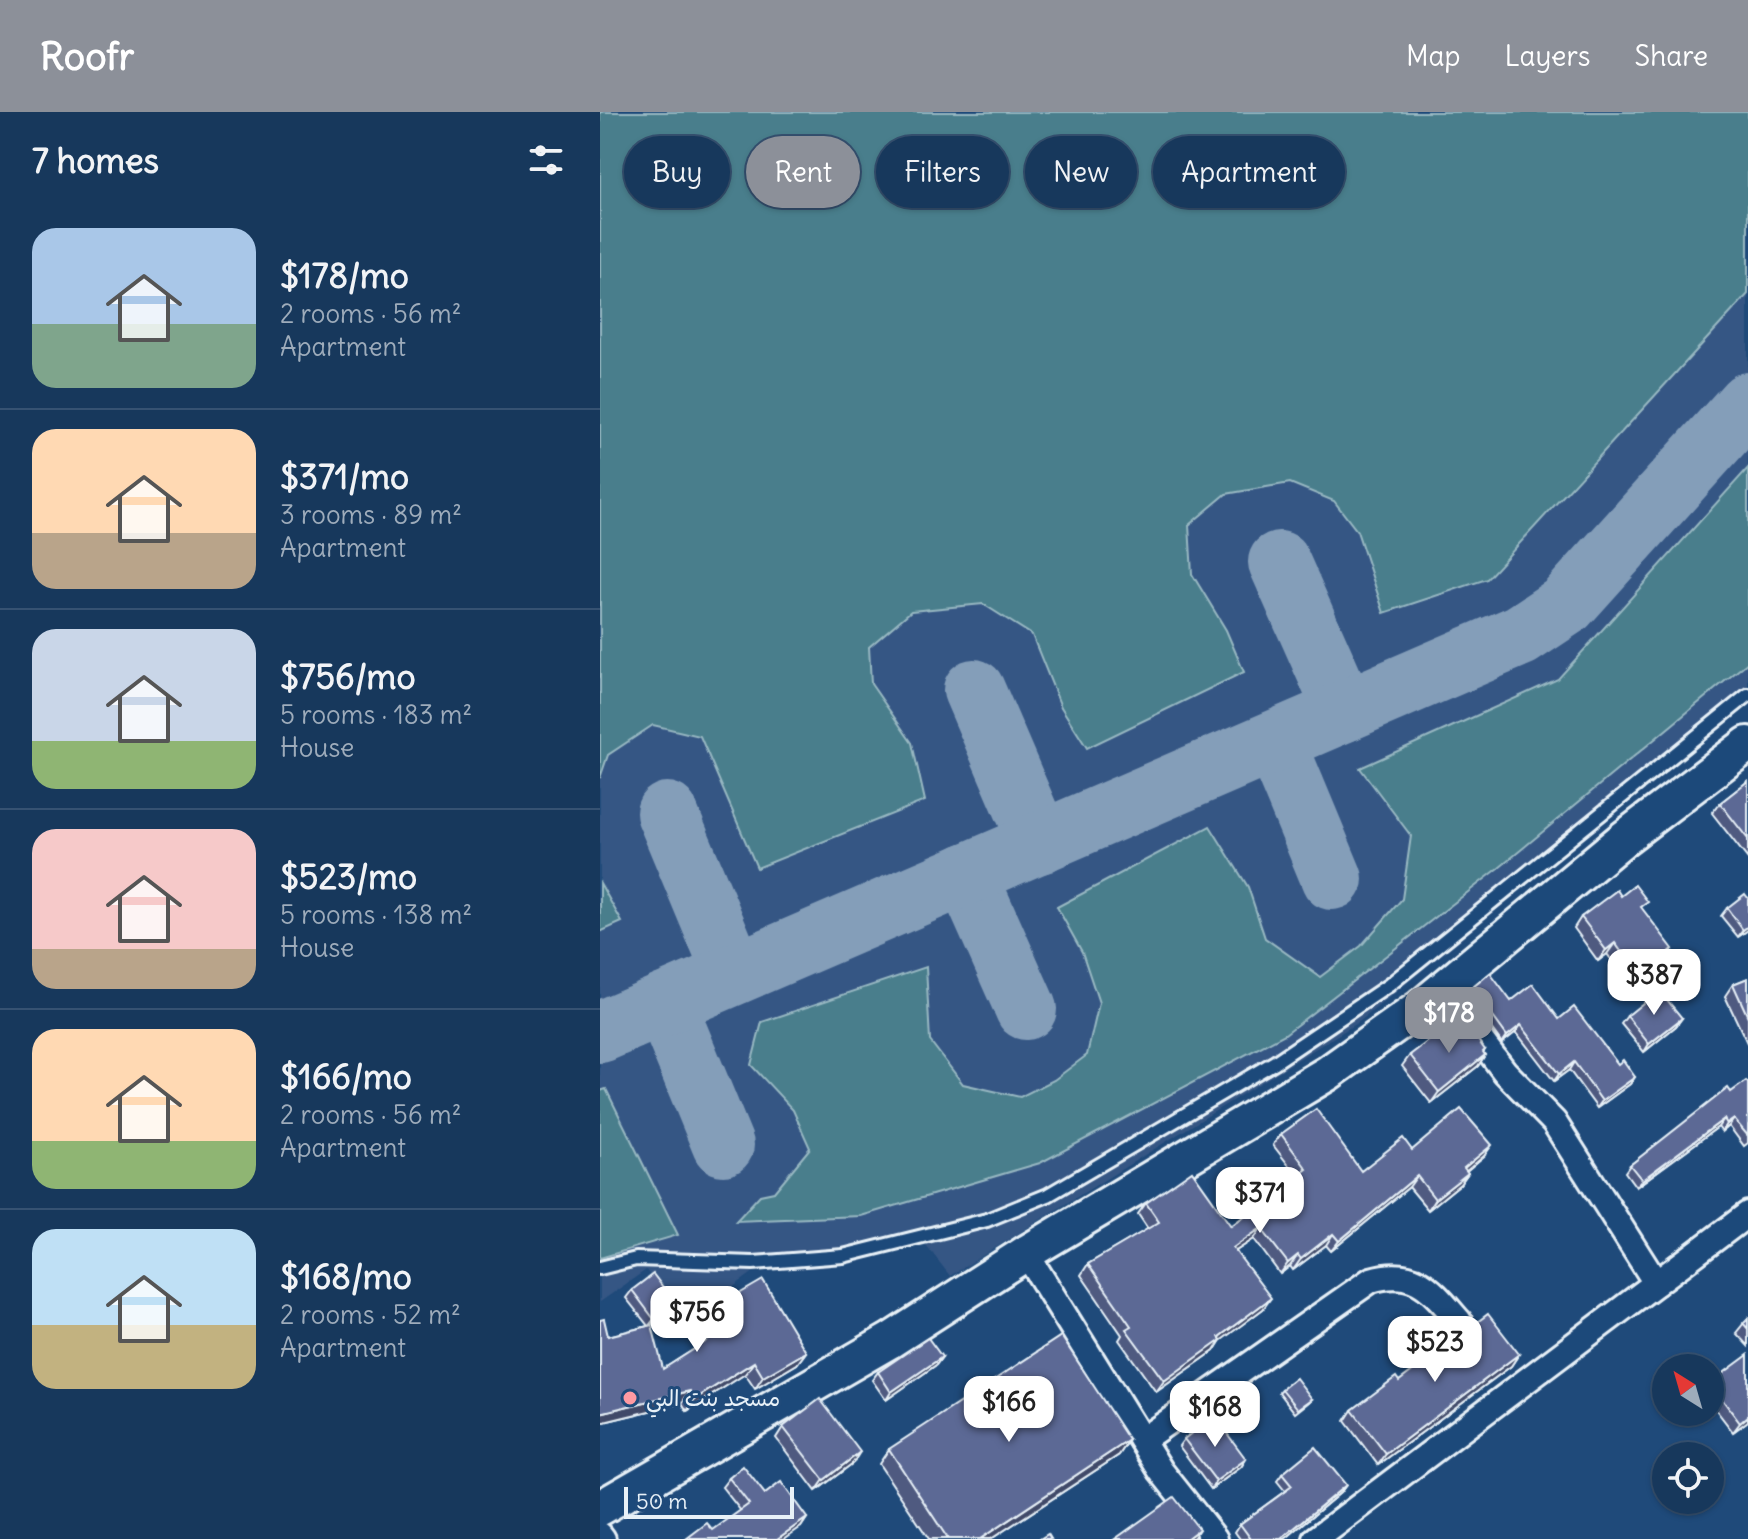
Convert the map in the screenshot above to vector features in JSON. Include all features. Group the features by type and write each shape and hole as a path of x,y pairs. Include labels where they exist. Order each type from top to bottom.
{"main road":[{"path":"600,1508 891,1340 1026,1253 1328,1073 1442,989 1623,839 1748,744"}],"street":[{"path":"1442,989 1505,1072 1554,1122 1656,1283"},
{"path":"1316,1539 1748,1214"},
{"path":"1026,1253 1161,1471 1210,1538"},
{"path":"1142,1440 1371,1280 1407,1275 1419,1281 1459,1321"}],"lane":[{"path":"600,1268 636,1259 753,1263 843,1256 977,1224 1048,1195 1275,1062 1389,985 1748,695"}],"shaded area":[{"path":"600,112 1748,112 1748,706 1360,1021 950,1276 923,1241 827,1267 755,1271 684,1323 646,1270 600,1302"}],"green space":[{"path":"600,112 1748,112 1748,294 1487,579 1384,613 1357,531 1334,501 1290,483 1226,494 1189,525 1192,574 1226,630 1244,672 1087,748 1061,707 1032,635 983,604 911,611 869,647 871,684 912,743 925,801 757,868 700,736 653,725 608,755 600,778"},
{"path":"1748,468 1748,662 1499,868 1285,1034 1040,1163 861,1216 736,1221 760,1195 774,1192 810,1148 793,1110 751,1065 762,1022 926,967 930,1041 963,1084 1020,1097 1054,1080 1087,1055 1099,1003 1082,952 1057,907 1210,826 1248,887 1265,938 1320,977 1361,946 1402,899 1411,836 1360,768 1558,679"},
{"path":"600,883 622,922 600,932"},
{"path":"606,1089 678,1235 600,1258 600,1091"}],"building":[{"path":"1748,781 1748,839 1720,803"},
{"path":"1635,885 1648,902 1641,907 1673,949 1638,975 1615,943 1606,950 1581,917 1617,890 1621,896"},
{"path":"1745,894 1748,898 1748,926 1743,930 1727,908"},
{"path":"1490,973 1511,1001 1533,984 1559,1019 1574,1007 1618,1064 1623,1060 1635,1077 1602,1101 1574,1062 1559,1074 1521,1025 1507,1036 1472,988"},
{"path":"1748,978 1748,1017 1733,984"},
{"path":"1659,990 1682,1018 1649,1044 1627,1016"},
{"path":"1457,1019 1467,1032 1470,1029 1485,1050 1485,1055 1439,1092 1410,1055"},
{"path":"1746,1081 1748,1136 1734,1119 1727,1124 1724,1119 1642,1180 1630,1165 1728,1088 1731,1092"},
{"path":"1316,1109 1361,1171 1403,1138 1412,1150 1461,1109 1492,1145 1464,1168 1468,1173 1435,1199 1417,1176 1339,1241 1333,1234 1301,1259 1298,1255 1288,1263 1261,1228 1233,1248 1271,1298 1219,1337 1221,1340 1164,1381 1126,1329 1131,1326 1088,1264 1159,1222 1146,1203 1192,1171 1231,1226 1307,1169 1281,1134"},
{"path":"653,1274 675,1303 654,1319 632,1290"},
{"path":"763,1280 806,1352 763,1377 754,1362 695,1399 690,1391 600,1413 600,1320 604,1319 608,1336 652,1325 663,1369 732,1325 720,1305"},
{"path":"1488,1314 1519,1354 1386,1454 1352,1410 1396,1377 1399,1381"},
{"path":"1061,1336 1129,1440 980,1539 948,1539 889,1449"},
{"path":"928,1338 942,1357 891,1392 878,1372"},
{"path":"1748,1355 1748,1416 1740,1423 1724,1402 1724,1373"},
{"path":"1296,1378 1312,1399 1298,1409 1282,1389"},
{"path":"820,1399 860,1452 824,1480 783,1427"},
{"path":"1214,1416 1246,1459 1216,1481 1184,1439"},
{"path":"1315,1447 1346,1485 1281,1539 1251,1539 1240,1524 1292,1486 1282,1474"},
{"path":"743,1466 765,1494 781,1482 807,1518 777,1539 686,1539 707,1523 713,1530 749,1504 729,1478"},
{"path":"1174,1497 1199,1529 1186,1539 1115,1539"}],"taxiway":[{"path":"600,1032 1521,635 1566,605 1748,403"},
{"path":"1279,562 1345,711"},
{"path":"974,690 1040,843"},
{"path":"1275,742 1332,879"},
{"path":"667,813 734,974"},
{"path":"966,874 1026,1009"},
{"path":"665,1004 723,1145"}],"place":[{"name":"مسجد بنت البي","path":"630,1398"}]}
